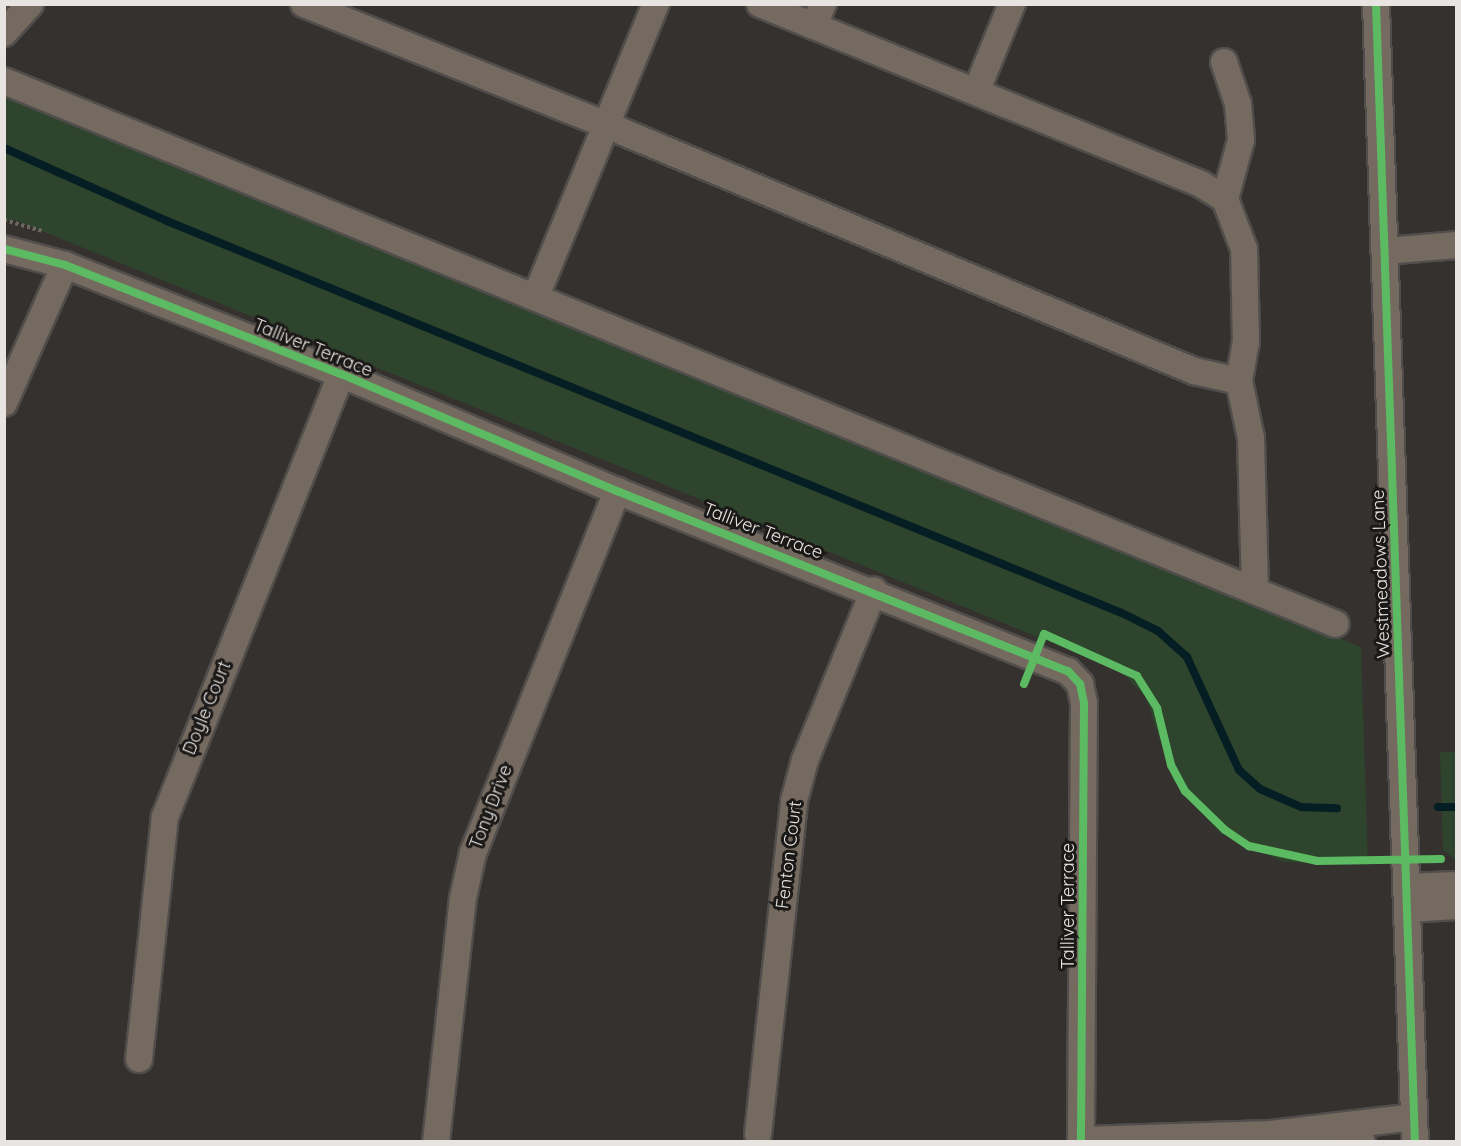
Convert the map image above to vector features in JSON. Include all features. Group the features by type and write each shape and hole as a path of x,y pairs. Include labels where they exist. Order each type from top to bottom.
{"street":[{"path":"4,33 30,4"},
{"path":"304,4 604,124 1194,371 1239,381"},
{"path":"536,296 604,124 656,4"},
{"path":"760,4 819,15 976,92 1201,184 1225,199"},
{"path":"976,92 1012,4"},
{"name":"Westmeadows Lane","path":"1376,4 1414,1129"},
{"path":"1224,62 1238,104 1241,140 1225,199 1244,249 1246,343 1239,381 1251,438 1255,590"},
{"path":"4,81 1336,624"},
{"path":"1385,251 1456,245"},
{"name":"Talliver Terrace","path":"4,249 65,265 341,374 618,491 874,590 1059,666 1080,684 1084,703 1081,1141"},
{"path":"4,403 65,265"},
{"name":"Doyle Court","path":"139,1059 165,817 341,374"},
{"name":"Tony Drive","path":"436,1142 463,898 472,853 618,491"},
{"name":"Fenton Court","path":"758,1134 794,801 805,760 874,590"},
{"path":"1407,898 1456,885"},
{"path":"1407,898 1456,906"},
{"path":"1081,1141 1414,1129"},
{"path":"1271,1134 1362,1142"}],"green space":[{"path":"5,93 1361,647 1368,865 1284,862 1220,833 1173,780 1146,698 1121,671 15,220 5,221"},
{"path":"1440,752 1456,752 1456,860 1443,850"}],"waterway":[{"path":"4,148 167,221 1122,613 1158,631 1187,657 1239,770 1260,789 1301,807 1337,808"},
{"path":"1438,807 1456,807"}],"cycle path":[{"path":"1376,4 1415,1142"},
{"path":"4,249 65,265 341,374 617,491 1068,671 1080,684 1084,703 1081,1142"},
{"path":"1024,684 1044,634 1137,676 1157,708 1171,765 1185,791 1225,830 1249,846 1317,861 1441,859"}]}
